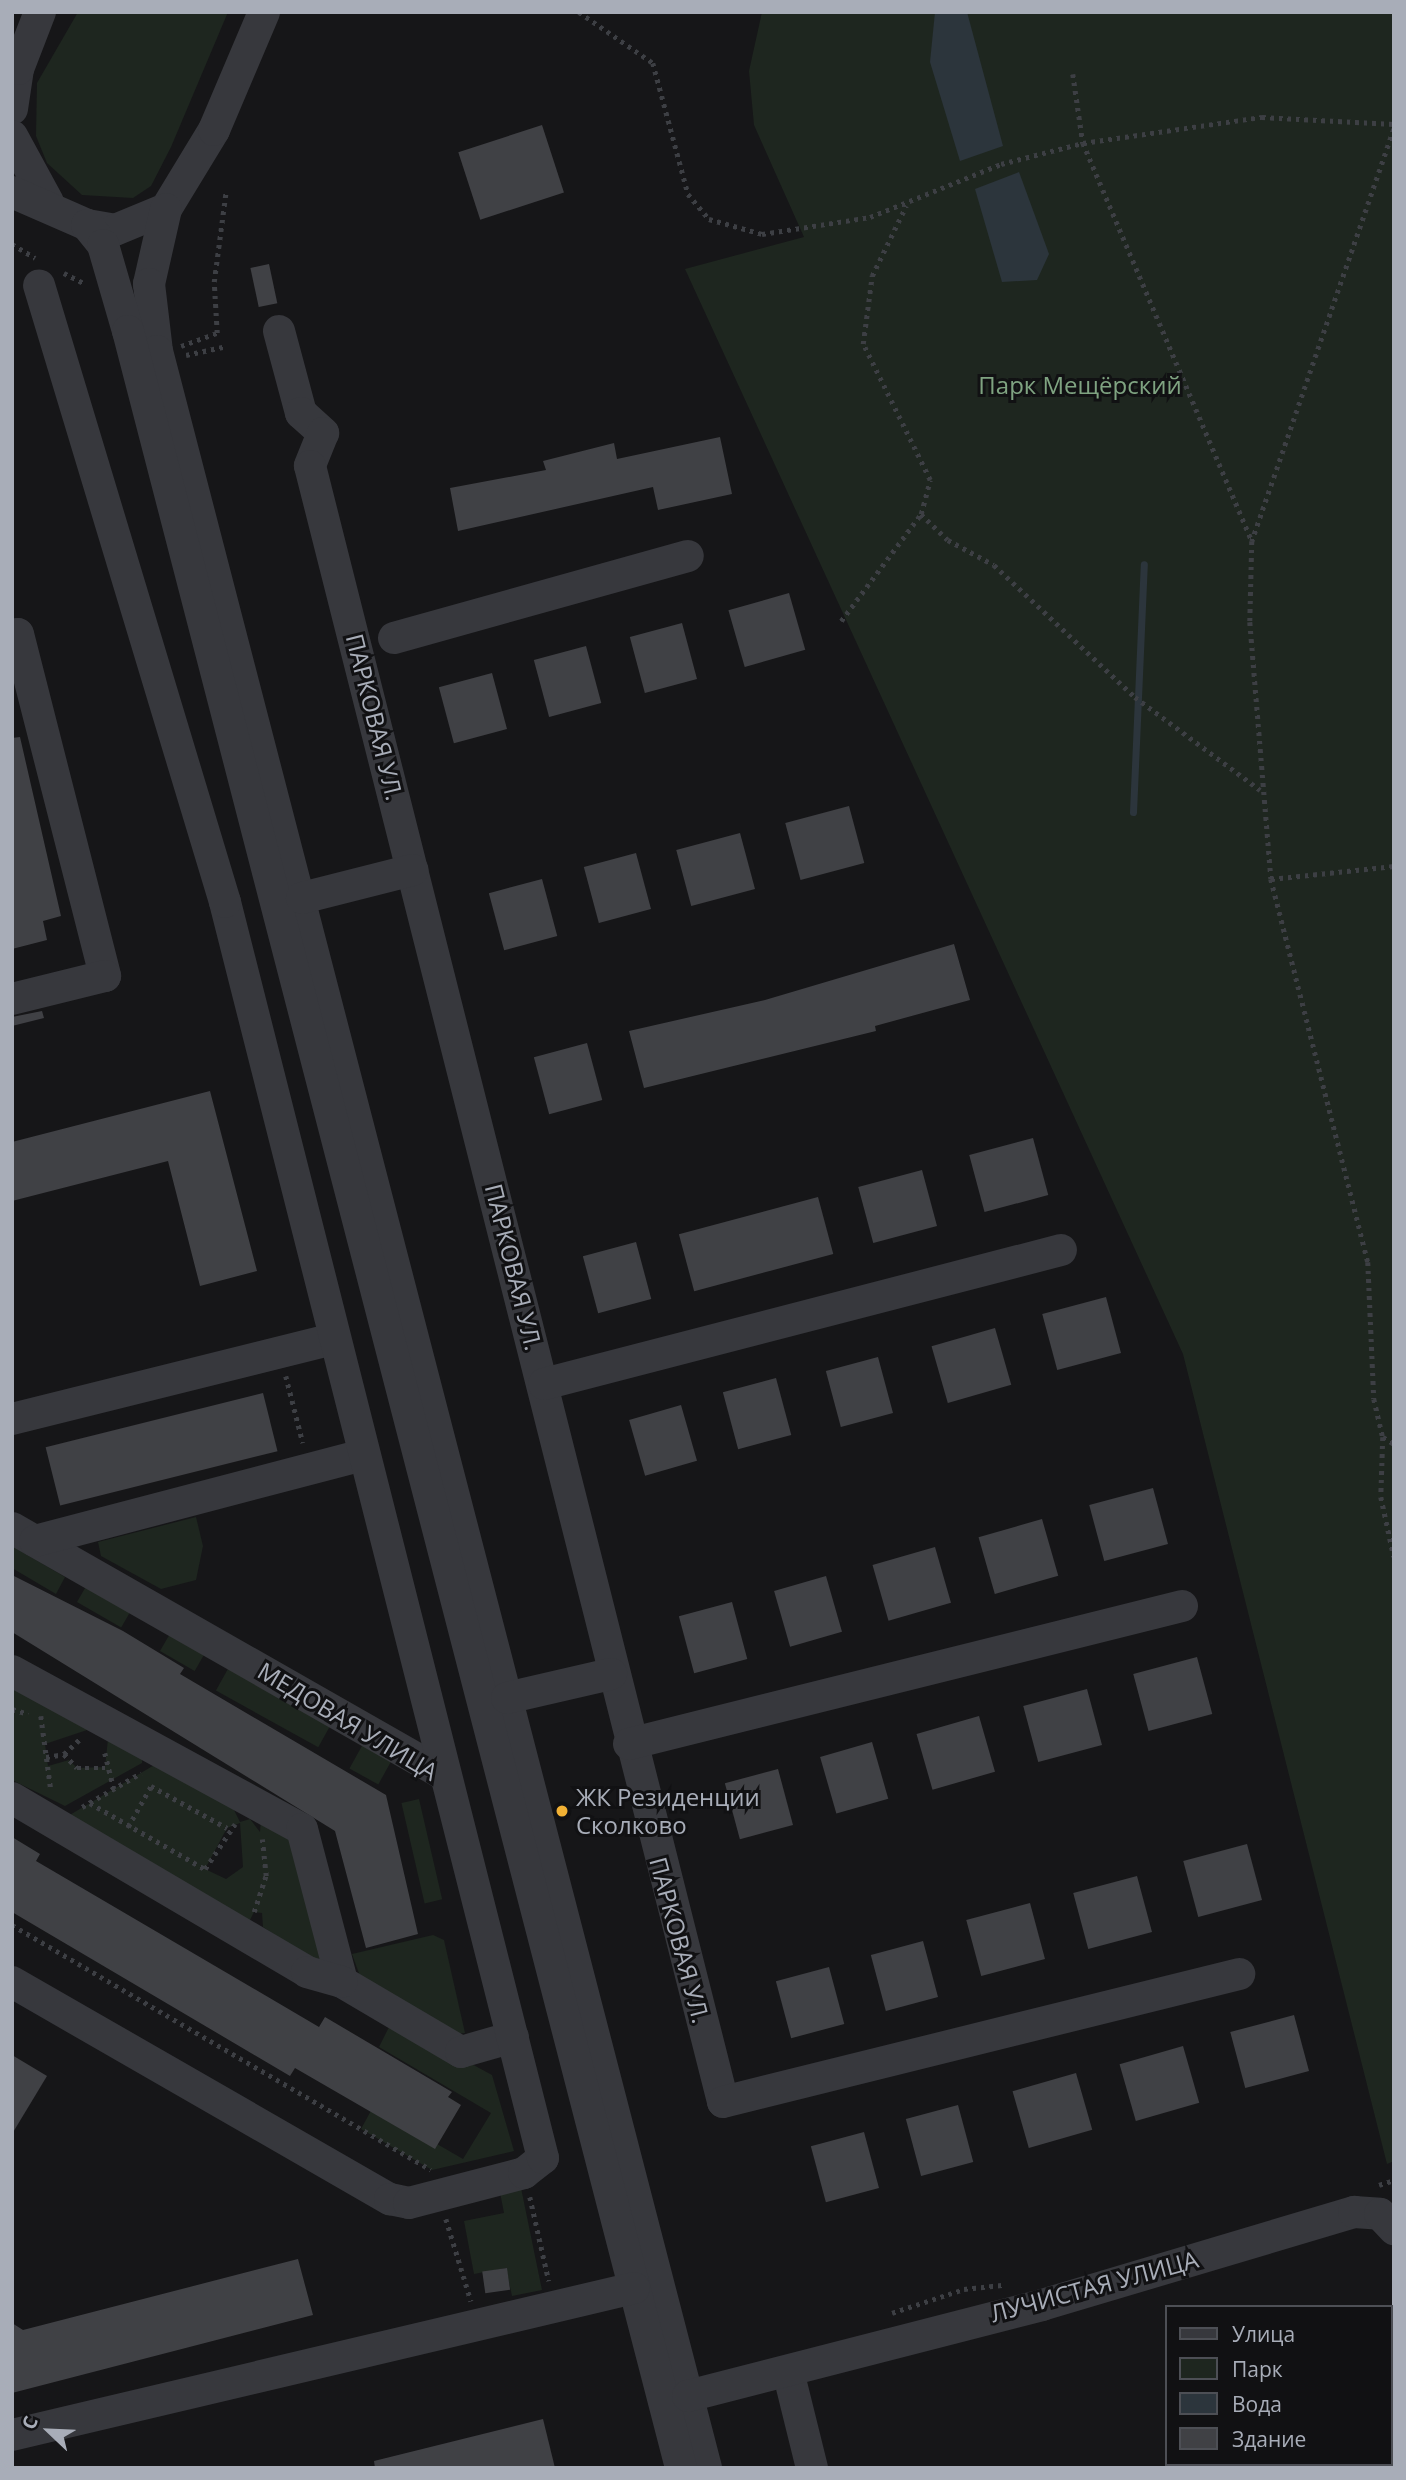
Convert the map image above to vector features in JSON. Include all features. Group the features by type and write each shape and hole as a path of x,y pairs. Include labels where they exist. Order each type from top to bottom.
{"street":[{"path":"12,109 23,48 40,12"},
{"path":"264,12 214,130 166,209 149,284 157,351 302,898 706,2468"},
{"path":"12,136 48,202"},
{"path":"12,192 48,202 87,225 115,230 166,209"},
{"path":"87,225 103,245 128,331 681,2468"},
{"path":"46,273 225,902 444,1774"},
{"name":"ПАРКОВАЯ УЛ.","path":"279,331 301,413 323,433 310,466 544,1384 611,1674 723,2102 1239,1974"},
{"path":"394,639 688,556"},
{"path":"12,636 18,634 105,976 12,999"},
{"path":"302,898 413,870"},
{"path":"544,1384 1060,1250"},
{"path":"12,1419 334,1339"},
{"path":"24,1535 363,1455"},
{"name":"МЕДОВАЯ УЛИЦА","path":"24,1535 444,1774 544,2152 533,2169"},
{"path":"629,1744 1182,1605"},
{"path":"508,1698 611,1674"},
{"path":"24,1678 169,1756 248,1809 302,1829 342,1982"},
{"path":"12,1798 307,1972 342,1982 461,2052 513,2037"},
{"path":"12,1982 390,2199 409,2203 441,2181 533,2169"},
{"name":"ЛУЧИСТАЯ УЛИЦА","path":"688,2396 788,2371 1354,2212 1389,2213"},
{"path":"12,2435 634,2288"},
{"path":"788,2371 812,2468"}],"path":[{"path":"579,12 653,63 688,194 709,219 762,233 802,232 906,206 1001,164 1083,143 1262,117 1394,126 1252,541 1260,790 1271,879 1368,1262 1374,1399 1383,1437 1381,1497 1394,1557"},
{"path":"1073,74 1083,143 1252,541"},
{"path":"174,348 212,340 217,333 214,282 226,191"},
{"path":"841,621 921,514 930,480 863,344 873,276 906,206"},
{"path":"12,244 46,273 88,286"},
{"path":"175,357 227,346"},
{"path":"921,514 948,540 994,565 1135,697 1260,790"},
{"path":"1271,879 1394,866"},
{"path":"284,1367 307,1458"},
{"path":"1383,1437 1394,1444"},
{"path":"24,1678 46,1757 55,1824 169,1756"},
{"path":"46,1757 64,1754 77,1768 105,1768"},
{"path":"128,1827 151,1786 227,1828"},
{"path":"90,1803 205,1869 227,1828 248,1809 261,1833 266,1876 243,1934"},
{"path":"12,1925 432,2170 441,2181 474,2313"},
{"path":"533,2169 552,2295"}],"green space":[{"path":"78,12 228,12 171,147 151,186 133,198 82,195 47,163 36,136 37,83"},
{"name":"Парк Мещёрский","path":"762,12 1394,12 1394,2161 1387,2164 1183,1354 685,269 804,237 754,125 749,71"},
{"path":"196,1517 203,1546 196,1580 161,1589 101,1556 98,1542"},
{"path":"12,1546 65,1577 56,1594 12,1568"},
{"path":"88,1583 132,1608 121,1628 77,1602"},
{"path":"171,1632 206,1652 195,1671 160,1651"},
{"path":"229,1667 331,1724 318,1747 216,1691"},
{"path":"12,1671 142,1754 142,1763 65,1806 12,1780","holes":["87,1730 108,1739 105,1767 77,1768 69,1760 48,1766 45,1744"]},
{"path":"363,1744 392,1760 378,1784 349,1768"},
{"path":"156,1764 232,1806 240,1822 250,1819 260,1832 262,1807 302,1829 324,1967 263,1927 262,1913 254,1912 249,1922 68,1816","holes":["240,1823 243,1867 226,1879 205,1869 227,1828"]},
{"path":"419,1799 442,1899 425,1903 401,1803"},
{"path":"433,1935 444,1940 465,2033 456,2034 361,1979 352,1954"},
{"path":"392,2021 492,2075 514,2151 432,2170 361,2129 373,2107 463,2159 491,2113 379,2047"},
{"path":"520,2183 542,2290 512,2296 506,2268 474,2274 464,2221 504,2213 499,2187"}],"water":[{"path":"935,12 967,12 1003,146 960,161 930,62"},
{"path":"1019,172 1049,254 1037,280 1002,282 975,189"}],"building":[{"path":"542,125 564,193 480,220 458,152"},
{"path":"269,264 277,303 259,307 250,268"},
{"path":"720,437 732,494 658,510 653,487 458,531 450,488 546,470 543,461 614,443 617,459"},
{"path":"789,593 805,650 745,667 728,610"},
{"path":"682,623 697,679 645,693 630,637"},
{"path":"586,646 601,703 549,717 534,660"},
{"path":"492,673 507,729 454,743 439,687"},
{"path":"20,737 61,916 43,921 47,940 12,949 12,738"},
{"path":"849,806 864,863 801,880 785,823"},
{"path":"740,833 755,889 691,906 676,850"},
{"path":"636,853 651,909 599,923 584,867"},
{"path":"542,879 557,936 504,950 489,893"},
{"path":"954,944 970,1000 875,1026 876,1031 644,1088 629,1031 765,1000"},
{"path":"42,1011 44,1018 12,1026 12,1017"},
{"path":"587,1043 602,1100 549,1114 534,1057"},
{"path":"210,1091 257,1271 200,1286 168,1161 12,1201 12,1142"},
{"path":"1033,1138 1048,1195 985,1212 969,1155"},
{"path":"922,1170 937,1226 873,1243 858,1187"},
{"path":"818,1197 833,1254 694,1291 679,1234"},
{"path":"636,1242 651,1299 598,1313 583,1256"},
{"path":"1106,1297 1121,1353 1057,1370 1042,1314"},
{"path":"995,1328 1011,1385 948,1403 932,1346"},
{"path":"878,1357 893,1413 841,1427 826,1371"},
{"path":"776,1378 791,1435 738,1449 723,1392"},
{"path":"263,1393 278,1451 60,1505 46,1447"},
{"path":"681,1405 697,1461 645,1476 629,1420"},
{"path":"1153,1488 1168,1544 1104,1561 1089,1505"},
{"path":"1042,1519 1058,1576 995,1594 979,1537"},
{"path":"935,1547 951,1603 889,1621 873,1565"},
{"path":"12,1575 123,1631 184,1668 180,1674 386,1795 418,1934 366,1948 335,1831 12,1632"},
{"path":"826,1576 842,1632 790,1647 774,1591"},
{"path":"732,1602 747,1659 694,1673 679,1616"},
{"path":"1197,1657 1212,1714 1149,1731 1133,1674"},
{"path":"1087,1689 1102,1745 1038,1762 1023,1706"},
{"path":"979,1716 995,1772 933,1790 917,1734"},
{"path":"872,1742 888,1799 836,1814 820,1757"},
{"path":"778,1769 793,1825 740,1839 725,1783"},
{"path":"12,1837 40,1854 36,1861 319,2027 325,2017 452,2092 448,2097 461,2105 435,2149 295,2068 290,2076 12,1912"},
{"path":"1247,1844 1262,1900 1198,1917 1183,1861"},
{"path":"1137,1876 1152,1932 1088,1949 1073,1893"},
{"path":"1030,1903 1045,1959 981,1976 966,1920"},
{"path":"923,1941 938,1997 886,2011 871,1955"},
{"path":"829,1967 844,2024 791,2038 776,1981"},
{"path":"1294,2015 1309,2071 1245,2088 1230,2032"},
{"path":"1183,2046 1199,2103 1136,2121 1120,2064"},
{"path":"12,2055 47,2076 12,2134"},
{"path":"1076,2073 1092,2130 1029,2148 1013,2091"},
{"path":"958,2105 973,2162 921,2176 906,2119"},
{"path":"864,2132 879,2188 826,2202 811,2146"},
{"path":"298,2259 313,2315 12,2393 12,2323 23,2330"},
{"path":"507,2268 510,2290 485,2293 482,2271"},
{"path":"543,2419 555,2468 375,2468 374,2461"}],"waterway":[{"path":"1133,812 1144,564"}],"place":[{"name":"ЖК Резиденции Сколково","path":"562,1811"}]}
